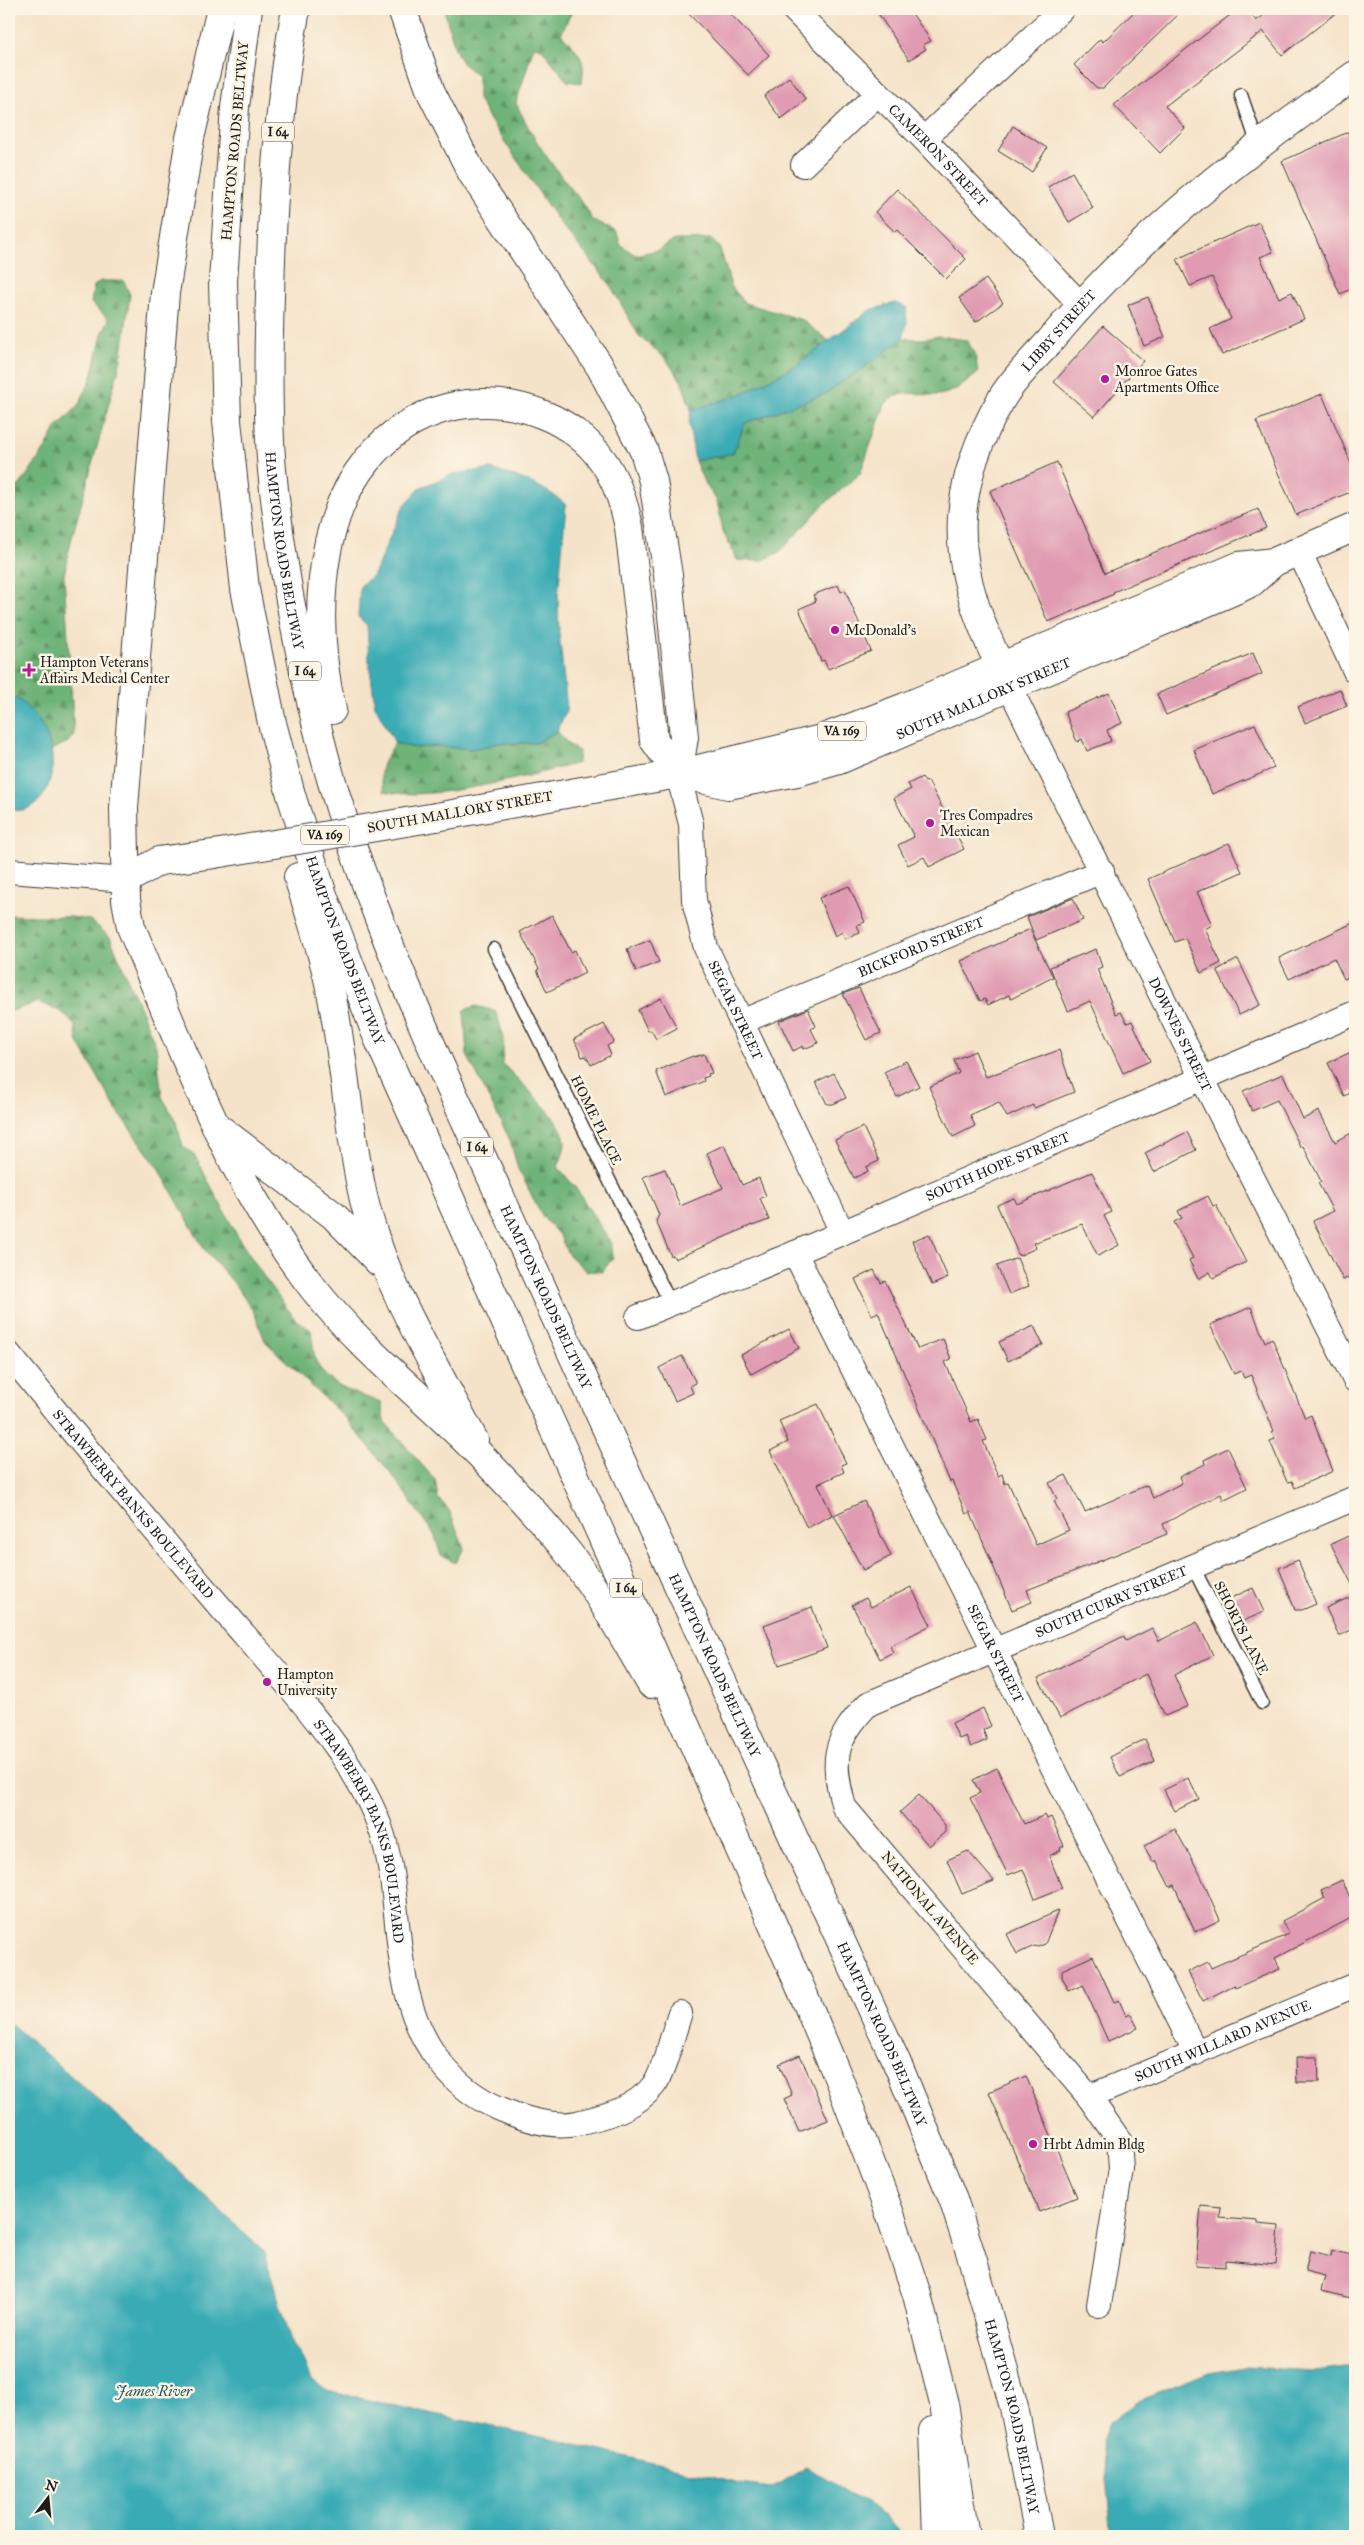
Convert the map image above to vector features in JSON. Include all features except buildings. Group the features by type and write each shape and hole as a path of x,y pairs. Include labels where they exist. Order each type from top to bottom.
{"main road":[{"path":"221,9 190,138 165,293 124,808 126,880 131,927 213,1125 256,1206 284,1249 314,1290 416,1396 484,1459 552,1534 586,1578 613,1620 714,1793"},
{"name":"HAMPTON ROADS BELTWAY","path":"248,9 235,107 227,197 223,280 227,421 244,579 256,649 291,795 348,966 423,1140 623,1583 840,2082 890,2214 916,2295 944,2404 965,2536"},
{"name":"HAMPTON ROADS BELTWAY","path":"296,9 284,71 274,182 268,358 272,470 292,615 325,755 369,894 396,964 440,1066 900,2070 953,2199 994,2332 1014,2407 1039,2536"},
{"path":"402,9 431,92 472,173 601,368 644,451 655,490 668,575 684,737 678,774"},
{"name":"LIBBY STREET","path":"1004,676 973,601 964,558 962,517 973,459 1003,397 1080,304 1170,217 1258,144 1355,75"},
{"path":"440,1066 415,967 384,886 339,744 328,694 323,652 321,607 323,581 334,529 353,482 367,460 385,441 402,427 441,408 482,402 503,403 538,412 554,419 591,446 615,480 624,503 633,549 654,740 678,774"},
{"name":"SOUTH MALLORY STREET","path":"126,880 159,861 214,854 436,817 678,774 728,785 797,772 862,750 1004,676 1238,589 1252,582 1274,562 1355,527"},
{"path":"256,649 257,730 329,982 364,1200 388,1272 484,1459"},
{"path":"213,1125 333,1214 388,1272"},
{"path":"916,2295 932,2412 936,2536"}],"street":[{"name":"CAMERON STREET","path":"793,9 924,139 1080,304"},
{"path":"924,139 1062,9"},
{"path":"803,165 877,94"},
{"path":"1299,551 1355,671"},
{"name":"DOWNES STREET","path":"1004,676 1102,871 1202,1078 1355,1380"},
{"name":"SEGAR STREET","path":"678,774 691,824 692,886 699,926 711,961 842,1232"},
{"path":"9,871 126,880"},
{"name":"BICKFORD STREET","path":"741,1022 1102,871"},
{"name":"SOUTH HOPE STREET","path":"638,1317 795,1253 1355,1013"},
{"name":"SEGAR STREET","path":"795,1253 1196,2053"},
{"name":"STRAWBERRY BANKS BOULEVARD","path":"9,1354 126,1497 307,1708 339,1751 363,1789 385,1843 394,1886 400,1952 409,2004 425,2044 451,2077 484,2102 521,2117 567,2125 612,2114 635,2102 656,2083 680,2013"},
{"name":"SOUTH CURRY STREET","path":"868,1704 1355,1498"},
{"name":"NATIONAL AVENUE","path":"868,1704 850,1723 836,1752 836,1778 844,1807 1089,2097 1119,2140 1121,2169 1099,2305"},
{"name":"SOUTH WILLARD AVENUE","path":"1089,2097 1355,1985"}],"lane":[{"path":"1241,96 1258,144"},
{"name":"HOME PLACE","path":"494,949 670,1304"},
{"name":"SHORTS LANE","path":"1193,1567 1262,1703"}],"green space":[{"path":"444,9 573,9 561,34 580,56 583,68 581,83 567,81 541,48 534,46 516,103 542,150 582,202 592,220 617,232 620,244 635,255 658,250 675,240 711,239 720,248 731,286 745,303 802,320 829,341 792,368 737,396 691,410 682,382 666,359 639,336 609,283 559,222 490,120 478,99 478,76 462,63 455,49"},
{"path":"100,281 124,281 130,295 121,360 71,541 64,575 74,734 68,742 51,750 45,732 18,699 9,699 9,491 20,485 45,449 56,428 78,406 92,377 102,334 109,319 91,303 94,286"},
{"path":"939,336 966,340 975,353 978,373 963,385 945,394 908,393 897,396 885,404 860,474 824,504 780,552 761,561 737,560 723,531 717,501 704,482 695,461 733,453 745,423 825,394 875,360 903,338 923,339"},
{"path":"557,731 569,745 579,751 578,763 452,791 403,794 384,791 381,776 382,766 395,743 416,748 435,746 473,749 498,743 536,743"},
{"path":"9,915 72,917 90,920 110,937 156,1046 162,1097 175,1119 183,1146 195,1156 239,1239 268,1283 296,1320 311,1330 315,1358 321,1370 327,1377 344,1388 381,1402 384,1421 435,1480 438,1498 449,1510 464,1548 456,1563 441,1556 435,1536 390,1472 347,1420 265,1341 254,1312 233,1282 204,1249 159,1169 117,1111 78,1042 75,1026 62,1012 38,1002 9,1012"},
{"path":"476,1006 495,1011 503,1037 502,1063 548,1111 563,1132 565,1144 558,1167 575,1187 612,1244 613,1258 602,1272 586,1271 568,1254 560,1236 543,1217 518,1169 510,1140 467,1055 464,1010"}],"water":[{"path":"895,303 906,307 907,323 903,338 875,360 825,394 745,423 733,453 695,461 689,424 691,410 737,396 792,368 870,310"},
{"path":"490,469 531,482 549,492 566,505 558,596 559,633 567,709 557,731 536,743 498,743 473,749 435,746 416,748 395,743 375,706 369,661 367,625 358,617 360,586 374,574 403,507 421,487 453,474"},
{"path":"9,699 18,699 29,709 39,721 51,749 52,772 45,793 31,807 21,810 9,810"},
{"name":"James River","path":"9,2022 166,2159 263,2251 293,2344 300,2353 310,2378 327,2391 560,2441 741,2484 771,2488 807,2467 885,2516 899,2532 899,2536 9,2536"},
{"path":"1355,2366 1355,2536 1112,2536 1102,2442 1109,2422 1136,2402 1209,2373 1245,2367 1315,2371"}],"place":[{"name":"Monroe Gates Apartments Office","path":"1105,379"},
{"name":"McDonald's","path":"835,630"},
{"name":"Hampton Veterans Affairs Medical Center","path":"29,670"},
{"name":"Tres Compadres Mexican","path":"930,823"},
{"name":"Hampton University","path":"267,1682"},
{"name":"Hrbt Admin Bldg","path":"1033,2144"}]}
